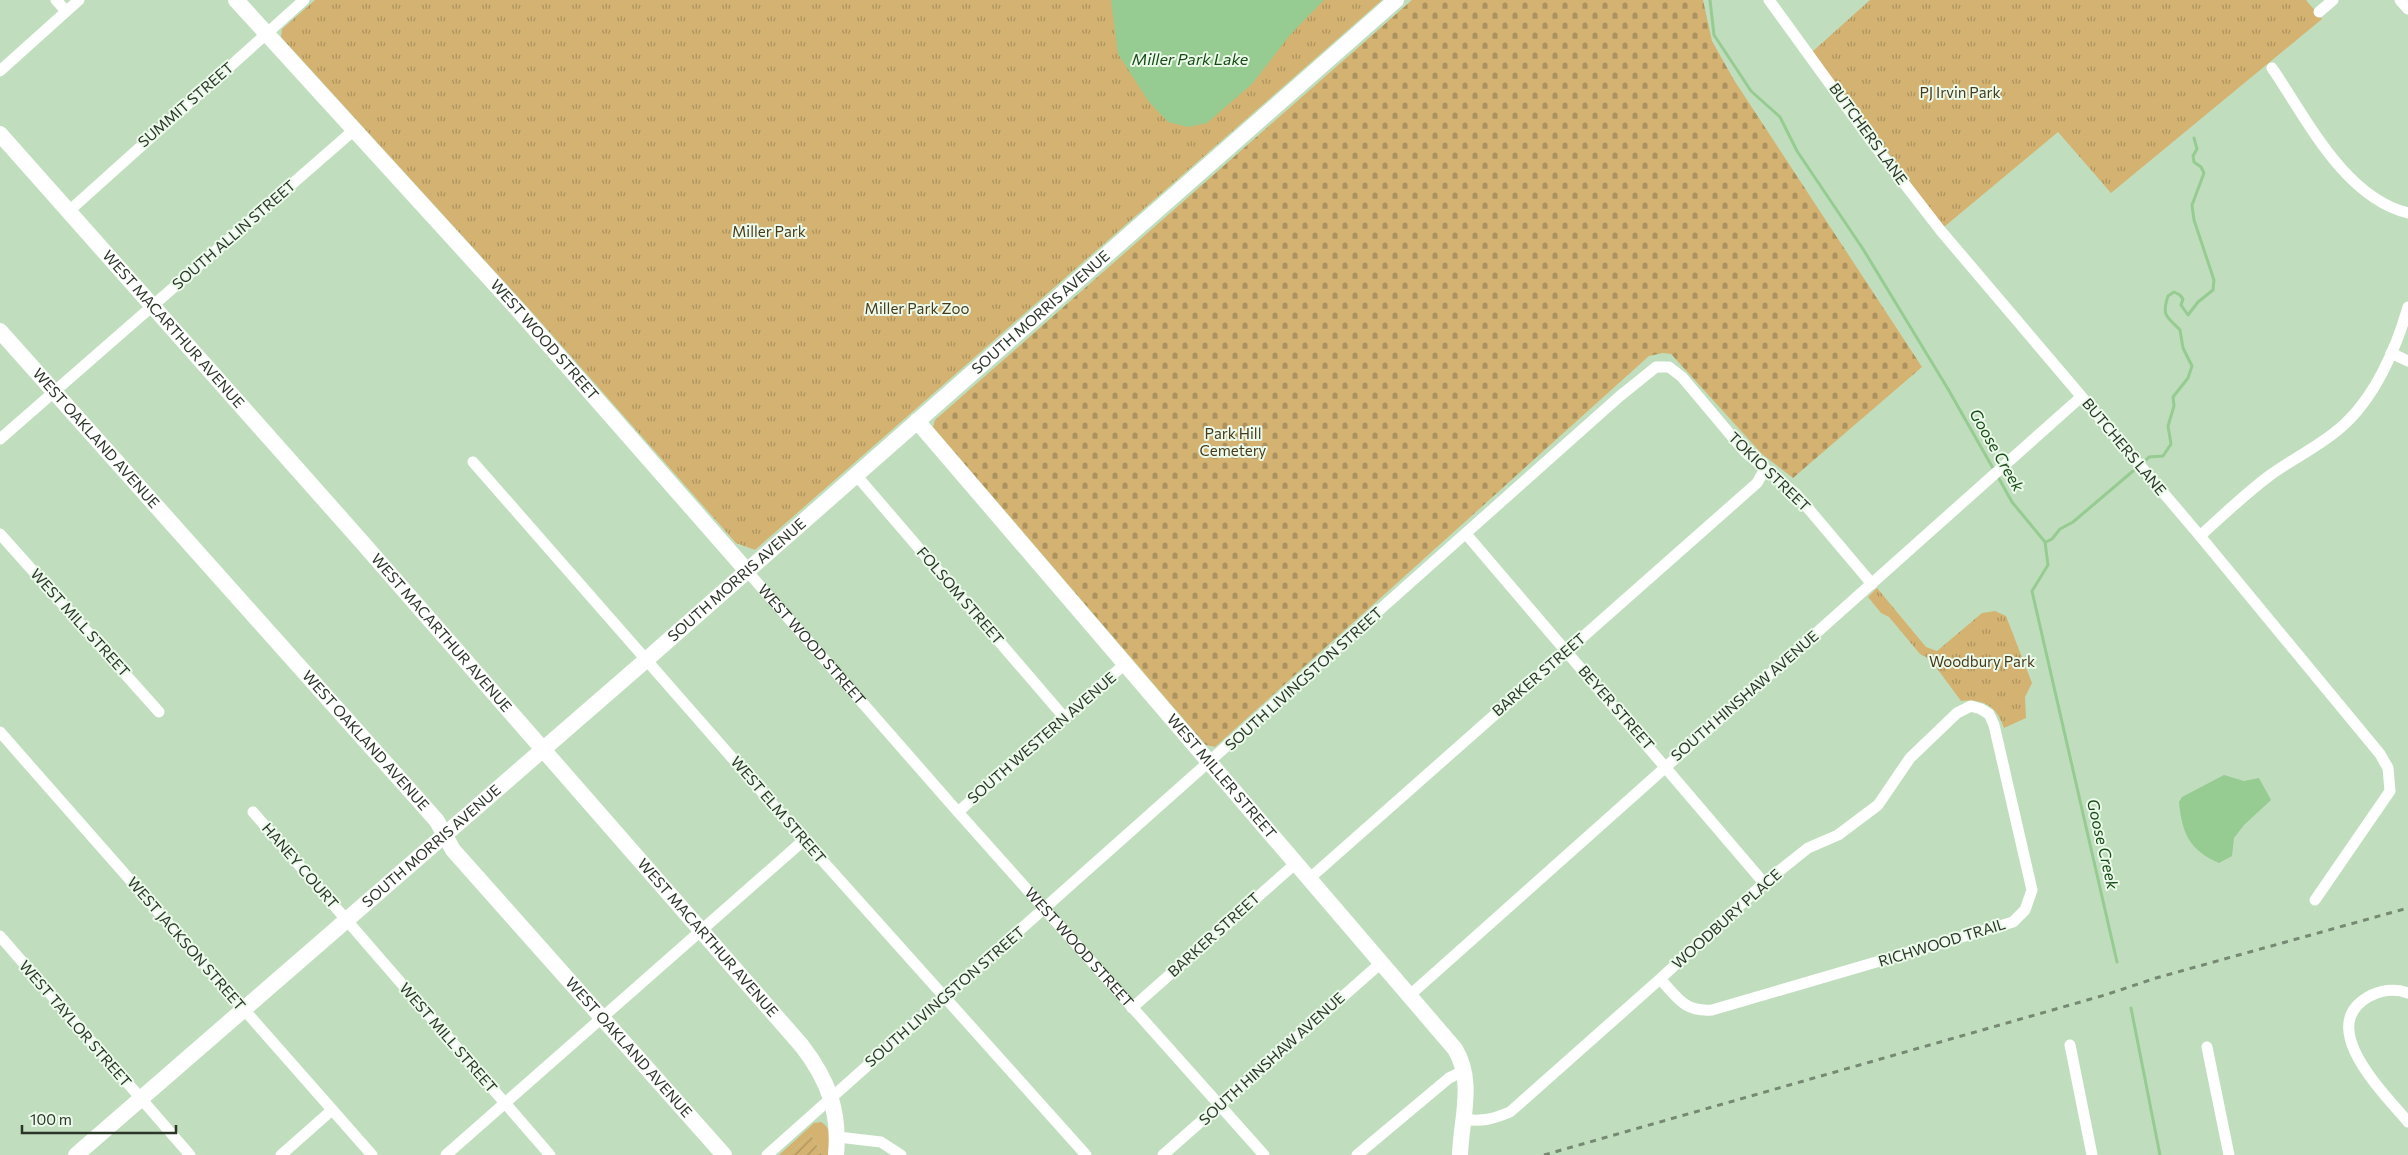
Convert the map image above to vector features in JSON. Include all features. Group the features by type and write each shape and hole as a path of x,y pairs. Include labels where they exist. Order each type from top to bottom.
{"main road":[{"name":"WEST WOOD STREET","path":"236,0 675,486 747,571"},
{"name":"SOUTH MORRIS AVENUE","path":"76,1155 646,660 1396,0"},
{"name":"WEST MACARTHUR AVENUE","path":"0,134 544,749 815,1062 825,1080 831,1099 838,1137 836,1155"},
{"name":"WEST OAKLAND AVENUE","path":"0,331 422,804 445,835 453,850 724,1155"},
{"name":"WEST MILLER STREET","path":"917,421 1455,1049 1465,1070 1466,1086 1460,1155"}],"street":[{"path":"56,0 66,11"},
{"path":"0,71 79,0"},
{"name":"SUMMIT STREET","path":"69,210 304,0"},
{"name":"BUTCHERS LANE","path":"1769,0 1878,150 1941,231 2200,536 2380,754 2388,768 2390,784 2386,798 2315,900"},
{"path":"2319,12 2333,0"},
{"path":"2400,0 2408,9"},
{"path":"2272,68 2344,173 2379,202 2408,213"},
{"name":"SOUTH ALLIN STREET","path":"0,439 354,130"},
{"path":"2200,536 2268,476 2341,428 2360,407 2373,388 2391,354 2408,307"},
{"path":"2391,354 2408,361"},
{"name":"TOKIO STREET","path":"1662,365 1674,370 1682,377 1745,452 1796,494 1872,584"},
{"name":"SOUTH LIVINGSTON STREET","path":"767,1155 1650,371 1662,365"},
{"name":"SOUTH HINSHAW AVENUE","path":"1410,995 1665,766 2082,397"},
{"name":"WEST ELM STREET","path":"473,462 804,840 1086,1155"},
{"name":"BARKER STREET","path":"1310,878 1757,483 1765,469"},
{"name":"FOLSOM STREET","path":"856,475 1064,717"},
{"name":"WEST MILL STREET","path":"0,534 159,712"},
{"name":"BEYER STREET","path":"1466,534 1764,883"},
{"name":"WEST WOOD STREET","path":"747,571 958,812 1264,1155"},
{"name":"SOUTH WESTERN AVENUE","path":"958,812 1126,664"},
{"name":"WOODBURY PLACE","path":"1464,1119 1490,1120 1510,1112 1660,979 1764,883 1808,848 1838,835 1878,805 1910,758 1957,713 1971,706 1981,709"},
{"name":"RICHWOOD TRAIL","path":"1660,979 1686,1007 1700,1011 1712,1010 2012,922 2025,910 2032,890 1994,725 1989,714 1981,709"},
{"name":"WEST JACKSON STREET","path":"0,732 372,1155"},
{"name":"HANEY COURT","path":"253,812 347,920"},
{"path":"446,1155 804,840"},
{"name":"BARKER STREET","path":"1132,1008 1296,863"},
{"name":"WEST MILL STREET","path":"347,920 550,1155"},
{"name":"WEST TAYLOR STREET","path":"0,936 140,1100 190,1155"},
{"name":"SOUTH HINSHAW AVENUE","path":"1163,1155 1382,962"},
{"path":"2408,994 2397,990 2384,991 2364,999 2352,1016 2349,1028 2354,1052 2368,1074 2408,1122"},
{"path":"2070,1045 2092,1155"},
{"path":"2207,1047 2229,1155"},
{"path":"1357,1155 1451,1076 1465,1070"},
{"path":"282,1155 332,1110"},
{"path":"838,1137 865,1138 881,1142 901,1155"}],"green space":[{"name":"Miller Park","path":"315,0 1382,0 755,550 736,543 530,310 281,37 282,29"},
{"name":"Park Hill Cemetery","path":"1412,0 1703,0 1712,41 1734,80 1922,367 1793,478 1762,454 1671,354 1663,353 1649,356 1215,747 1206,745 933,427 935,420"},
{"name":"PJ Irvin Park","path":"1870,0 2306,0 2322,19 2111,193 2058,132 1944,227 1812,52"},
{"name":"Woodbury Park","path":"1877,588 1926,647 1937,651 1982,613 1995,611 2006,616 2032,683 2025,697 2026,718 2004,728 1997,714 1988,705 1976,701 1961,701 1930,659 1920,654 1889,617 1881,613 1868,597"},
{"path":"821,1122 829,1132 828,1155 822,1155 811,1135 788,1155 779,1155 814,1123"},
{"path":"811,1135 822,1155 788,1155"}],"water":[{"name":"Miller Park Lake","path":"1111,0 1324,0 1290,35 1252,84 1207,123 1188,127 1168,122 1149,102 1118,54"},
{"path":"2224,775 2244,781 2259,778 2271,800 2244,825 2234,838 2232,856 2219,863 2201,852 2189,839 2182,823 2179,802 2182,797"}],"waterway":[{"name":"Goose Creek","path":"1710,0 1714,35 1751,91 1780,117 1797,151 1863,249 1948,389 1994,470"},
{"path":"2146,460 2149,457 2163,456 2171,444 2168,426 2174,406 2173,397 2188,378 2192,366 2183,348 2180,330 2167,316 2165,308 2168,296 2174,292 2180,295 2183,299 2181,305 2188,315 2198,302 2213,290 2214,280 2194,220 2192,205 2204,173 2201,167 2194,162 2193,156 2197,149 2194,138"},
{"path":"2046,542 2052,539 2060,529 2073,522 2133,471"},
{"name":"Goose Creek","path":"1997,475 2012,502 2045,542 2048,565 2032,591 2117,962"},
{"name":"Goose Creek","path":"2131,1008 2160,1155"}],"railway":[{"path":"1544,1155 2105,995 2156,978 2408,908"}],"park label":[{"name":"Miller Park Zoo","path":"917,309"}]}
